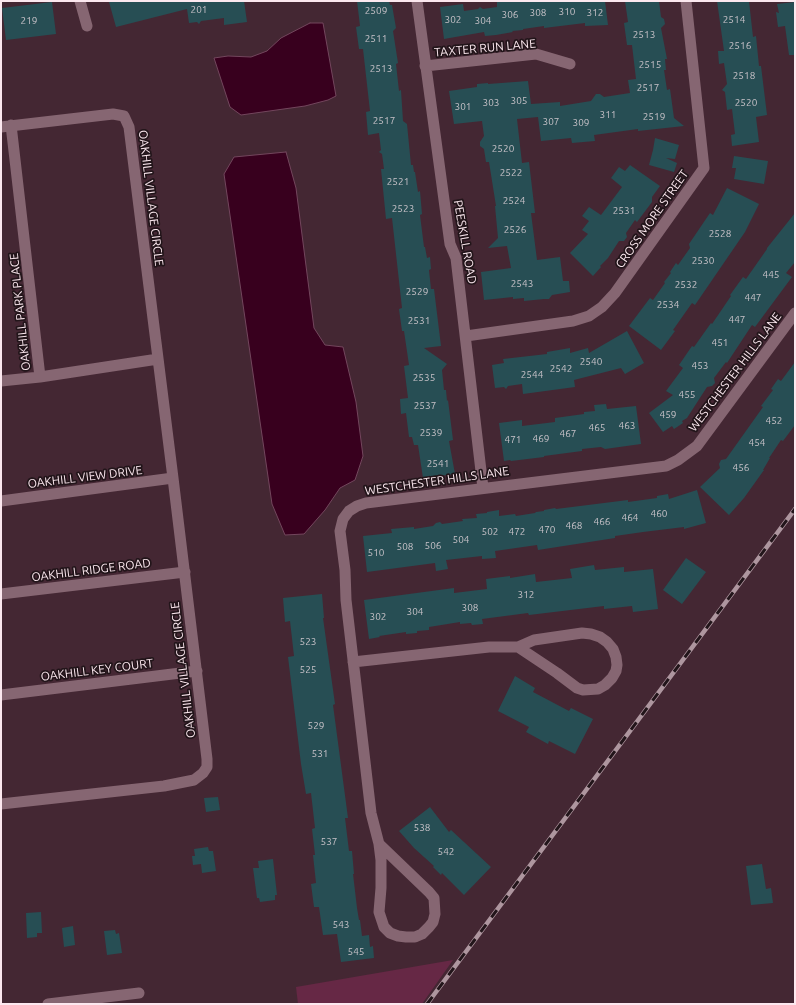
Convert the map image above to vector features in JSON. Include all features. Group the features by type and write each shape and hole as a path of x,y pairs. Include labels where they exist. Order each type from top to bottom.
{"street":[{"path":"80,1 87,26"},
{"name":"PEESKILL ROAD","path":"417,1 450,244 456,258 483,488"},
{"name":"CROSS MORE STREET","path":"466,336 573,321 589,316 602,307 615,293 704,168 686,1"},
{"name":"TAXTER RUN LANE","path":"425,66 536,54 570,64"},
{"name":"OAKHILL VILLAGE CIRCLE","path":"1,804 164,786 194,780 199,777 207,766 185,572 129,127 124,116 113,114 6,126"},
{"name":"OAKHILL PARK PLACE","path":"6,126 40,377"},
{"name":"WESTCHESTER HILLS LANE","path":"379,844 434,898 435,914 433,922 422,934 402,937 390,933 384,927 380,918 379,906 381,876 379,844 371,813 346,600 345,570 340,531 343,519 349,511 356,506 366,503 666,466 678,460 697,446 795,314"},
{"path":"1,381 40,377 158,359"},
{"name":"OAKHILL VIEW DRIVE","path":"1,501 173,478"},
{"name":"OAKHILL RIDGE ROAD","path":"1,594 185,572"},
{"path":"353,662 489,647 518,647 534,640 582,633 600,637 607,642 613,649 617,665 614,674 605,685 598,689 583,690 577,688 557,672 518,647"},
{"name":"OAKHILL KEY COURT","path":"1,695 197,671"},
{"path":"48,1004 139,993"}],"shaded area":[{"path":"310,23 323,23 336,96 328,100 305,106 241,115 230,107 214,58 228,56 251,57 267,51 281,38"},
{"path":"286,152 296,188 314,328 325,345 343,347 356,402 363,456 355,480 340,488 325,510 304,534 285,535 272,504 224,174 234,157"},
{"path":"453,960 422,1004 298,1004 296,987"}],"building":[{"path":"244,1 247,22 224,25 224,18 201,21 199,24 197,22 189,23 187,9 116,27 109,2"},
{"path":"357,1 389,1 390,5 392,5 396,28 393,31 398,63 396,64 399,91 401,90 403,121 407,124 411,165 413,165 415,172 418,192 420,191 422,214 420,215 424,247 427,258 430,257 431,269 429,270 431,289 434,289 441,346 424,348 447,364 442,370 444,390 446,390 447,401 448,400 453,440 449,441 455,474 423,478 418,445 414,445 412,437 409,437 406,413 401,414 400,399 408,398 404,366 409,365 399,309 402,308 392,218 386,219 381,169 384,169 382,154 379,152 381,150 379,133 368,135 366,112 370,111 363,49 359,49 356,27 360,26"},
{"path":"497,1 605,1 608,25 585,26 585,23 544,28 544,26 496,35 485,36 484,32 444,39 440,7 463,4 464,11 478,9 480,7 483,9 497,7"},
{"path":"625,1 659,1 661,17 664,19 665,24 661,28 667,59 665,59 666,70 664,70 667,90 670,89 674,118 684,126 638,131 638,129 594,135 595,141 572,143 571,138 541,141 538,117 517,119 522,163 529,162 535,213 531,213 537,260 560,257 563,281 569,281 570,292 552,295 549,299 524,301 524,298 513,299 513,297 484,300 481,272 511,268 507,246 488,248 498,238 496,206 489,162 486,162 484,149 480,146 480,142 484,136 482,121 454,124 449,91 477,87 477,84 528,81 531,104 560,102 560,106 591,101 596,94 600,94 604,97 630,93 628,80 636,79 632,45 627,45 624,23 628,22"},
{"path":"717,1 749,1 753,37 756,36 759,66 761,66 767,115 756,117 759,142 732,146 731,135 735,134 732,109 727,110 725,92 722,90 727,84 724,63 719,64 718,51 724,51"},
{"path":"52,2 56,34 6,40 2,8"},
{"path":"795,2 795,55 789,55 785,26 778,27 776,12 779,13 777,4"},
{"path":"655,138 679,145 675,159 666,158 677,163 674,172 649,165"},
{"path":"734,156 768,161 764,184 734,179 736,168 732,168"},
{"path":"630,165 660,186 652,197 652,202 637,222 635,220 626,233 627,237 624,241 619,241 608,258 593,276 570,253 588,234 582,230 589,221 582,216 589,207 601,215 622,187 611,178 619,167 625,171"},
{"path":"727,188 759,204 745,232 695,305 692,303 673,330 675,331 661,350 629,326 650,298 653,300 665,283 664,282 676,263 678,265 690,248 689,244 710,213 713,215"},
{"path":"795,213 795,262 786,273 792,277 755,327 752,325 727,363 726,362 714,378 715,383 712,386 707,387 687,418 682,421 683,423 674,429 672,426 663,432 649,413 673,395 666,391 683,368 679,365 692,346 694,347 711,323 712,324 743,277 746,279 767,248"},
{"path":"627,331 644,363 625,374 621,368 574,380 575,387 523,394 522,384 508,386 506,389 504,387 495,388 492,365 504,363 503,359 547,354 547,352 570,348 570,353 588,348 589,353"},
{"path":"795,362 795,425 783,441 781,440 769,458 764,470 744,498 729,515 700,487 720,468 719,464 721,460 726,459 763,407 761,406 773,390 771,389 778,379 781,381"},
{"path":"606,404 607,409 636,406 641,444 605,449 601,447 582,449 582,451 544,457 504,461 499,423 522,420 522,426 555,422 555,418 595,411 594,405"},
{"path":"697,490 706,523 684,529 684,527 615,536 615,538 538,550 537,545 495,551 496,558 482,559 482,556 446,560 448,569 436,571 435,563 367,572 363,536 392,533 391,529 414,527 414,529 433,526 440,522 442,524 463,521 462,519 477,518 476,514 499,510 499,516 515,514 516,516 555,508 657,498 657,496 668,494 669,499"},
{"path":"686,558 706,572 682,604 663,590"},
{"path":"594,565 595,570 624,567 624,572 653,569 658,609 633,612 632,606 604,609 604,606 529,615 528,613 482,619 483,624 460,624 460,622 429,627 429,630 417,631 417,633 406,634 406,632 369,639 364,600 454,588 454,593 487,589 486,579 510,576 510,578 535,574 536,582 572,578 570,569"},
{"path":"322,594 323,618 335,704 333,705 348,818 345,818 349,851 352,851 357,908 362,936 369,935 370,947 373,946 374,958 341,962 337,934 323,935 319,907 314,907 311,884 316,883 312,829 315,828 311,793 306,794 301,764 288,657 294,656 290,621 285,622 283,598"},
{"path":"515,676 535,688 533,692 569,711 571,708 593,719 575,754 549,741 548,744 526,732 529,727 498,711"},
{"path":"218,797 220,810 206,812 204,798"},
{"path":"430,807 449,832 451,830 491,867 464,895 442,873 441,875 399,831"},
{"path":"208,847 209,851 213,851 216,871 202,873 201,864 193,865 192,856 195,856 194,849"},
{"path":"273,859 277,895 275,895 275,900 260,902 259,898 257,898 253,868 259,868 258,861"},
{"path":"762,864 766,889 771,888 773,903 751,905 746,866"},
{"path":"41,912 42,933 37,933 37,937 27,938 26,913"},
{"path":"73,926 75,945 64,947 62,928"},
{"path":"115,930 116,934 119,933 122,953 107,955 104,931"}],"railway":[{"path":"427,1004 795,509"}]}
